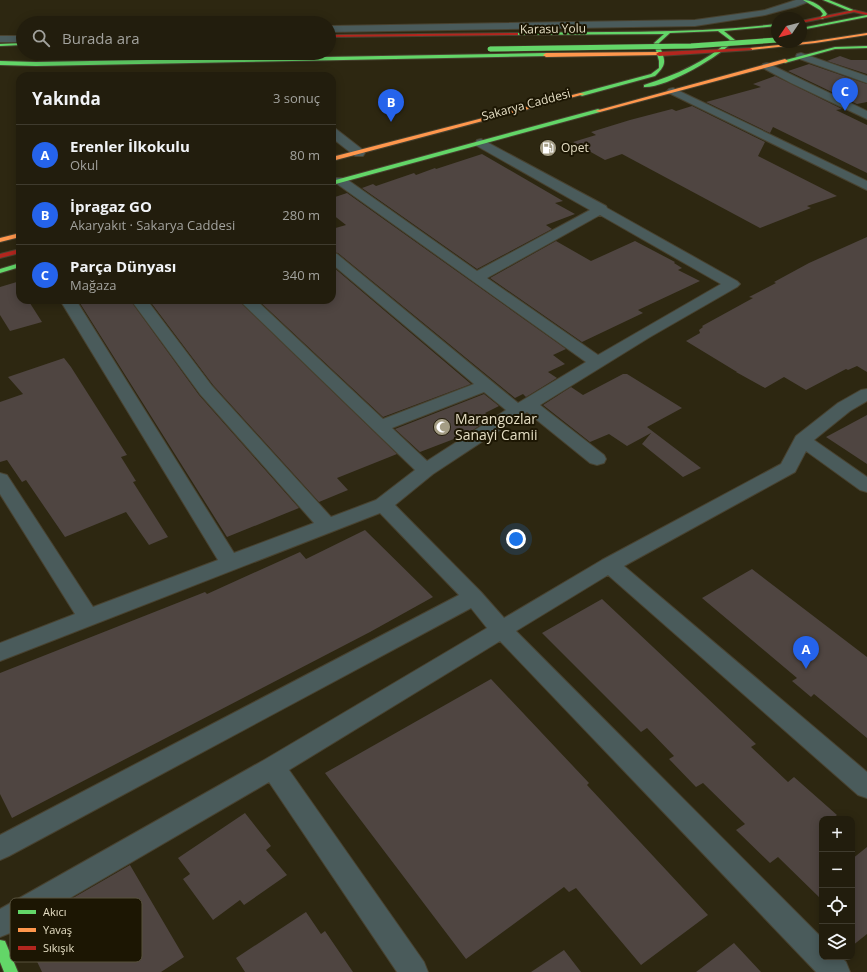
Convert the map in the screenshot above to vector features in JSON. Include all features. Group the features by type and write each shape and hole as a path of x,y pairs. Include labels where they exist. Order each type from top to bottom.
{"main road":[{"path":"805,0 822,9 825,14 821,18"},
{"path":"831,1 867,15"},
{"path":"807,21 867,8"},
{"path":"807,28 867,15"},
{"path":"336,36 669,32 771,26"},
{"path":"807,37 832,34 867,26"},
{"path":"719,30 733,40 721,53"},
{"path":"659,54 656,43 669,32"},
{"name":"Karasu Yolu","path":"336,43 680,39 771,32"},
{"path":"826,42 867,34"},
{"name":"Karasu Yolu","path":"336,51 691,46 771,40"},
{"path":"807,44 848,41 867,43"},
{"path":"0,45 16,44"},
{"path":"336,182 801,56 842,47 867,47"},
{"path":"336,58 721,53 775,48"},
{"path":"792,48 801,56"},
{"path":"0,50 16,50"},
{"path":"760,50 776,51 786,54 788,58 784,61"},
{"name":"Sakarya Caddesi","path":"443,140 654,84 685,72 721,53"},
{"name":"Sakarya Caddesi","path":"336,160 358,159 653,75 661,68 662,61 659,54"},
{"path":"0,58 16,58"},
{"path":"0,63 36,64 233,60"},
{"path":"0,240 16,236"},
{"path":"0,256 16,252"},
{"path":"0,271 16,266"},
{"path":"0,946 11,972"}],"street":[{"path":"336,29 695,23 756,15 793,5 805,0"},
{"path":"0,39 16,38"},
{"path":"801,56 867,80"},
{"path":"767,66 795,82 867,115"},
{"path":"822,73 835,69"},
{"path":"795,82 809,77"},
{"path":"673,91 867,186"},
{"path":"849,107 867,101"},
{"path":"336,136 358,159"},
{"path":"0,652 326,525 383,505 426,470 523,408 732,284 601,209 481,143"},
{"path":"336,182 477,276 598,363"},
{"path":"477,276 601,209"},
{"path":"336,260 486,385 523,408 597,459"},
{"path":"70,304 230,563"},
{"path":"143,304 206,390 326,525"},
{"path":"251,304 426,470"},
{"path":"380,426 486,385"},
{"path":"45,898 273,767 609,565 788,468 802,440 844,408 867,394"},
{"path":"802,440 867,486"},
{"path":"0,479 88,617"},
{"path":"383,505 474,598 501,629 836,972"},
{"path":"609,565 867,788"},
{"path":"0,848 474,598"},
{"path":"273,767 414,972"},
{"path":"0,924 10,918"}],"building":[{"path":"840,56 851,60 867,60 867,74 827,61"},
{"path":"809,64 867,84 867,102 857,104 788,71"},
{"path":"775,76 842,109 836,110 867,125 867,173 773,127 770,133 706,102 761,87 753,84"},
{"path":"692,106 765,142 758,156 837,196 807,206 811,208 760,228 622,154 605,160 573,142 596,135 591,132 630,120 672,109 676,111"},
{"path":"482,154 563,201 555,203 575,214 546,225 552,229 477,269 362,188 373,184 376,186 414,173 416,175"},
{"path":"347,193 566,349 553,355 565,364 548,372 557,378 526,397 523,394 515,398 336,253 336,228 346,225 336,217 336,197"},
{"path":"867,237 867,372 857,366 848,370 846,369 806,390 784,377 765,388 686,341 700,333 699,330 703,327 702,326 753,298 749,297 776,283 774,282 809,263"},
{"path":"556,241 591,261 635,241 675,262 674,263 682,268 678,270 700,281 638,310 643,313 582,342 490,278"},
{"path":"336,269 471,384 383,417 262,304 336,304"},
{"path":"16,282 16,304 31,304 42,322 10,331 0,315 0,287"},
{"path":"81,304 133,304 199,395 299,508 227,537"},
{"path":"152,304 242,304 397,454 337,478 348,490 319,502 213,385"},
{"path":"64,358 127,455 121,457 136,481 133,482 168,537 149,545 126,512 65,537 26,480 22,482 7,460 0,462 0,402 23,394 8,377"},
{"path":"623,374 627,374 682,408 647,427 701,468 683,477 642,444 651,433 627,446 609,434 590,442 543,405 571,387 583,395"},
{"name":"Marangozlar Sanayi Camii","path":"484,394 499,406 485,413 491,418 467,434 420,452 395,429"},
{"path":"867,415 867,464 826,437"},
{"path":"365,530 433,597 370,632 12,818 0,794 0,673 205,592 207,594 300,552 306,559"},
{"path":"752,569 867,657 867,738 814,694 811,697 792,681 797,678 702,598"},
{"path":"602,599 756,744 751,747 788,782 794,777 837,815 819,816 819,897 778,857 770,863 736,830 745,824 703,783 696,787 669,759 674,756 647,728 641,732 542,633"},
{"path":"491,679 589,783 587,785 708,915 641,965 576,888 569,892 564,887 466,959 325,773"},
{"path":"245,813 271,846 266,850 287,875 244,905 240,900 213,920 183,879 190,874 178,858"},
{"path":"867,847 867,934 855,944 855,888 855,857"},
{"path":"130,865 184,957 161,972 42,972 37,962 142,962 142,898 73,898"},
{"path":"306,912 321,934 325,931 353,972 245,972 236,958"},
{"path":"734,943 761,972 696,972"},
{"path":"564,950 581,972 531,972"}],"traffic: fast":[{"path":"805,0 822,9 825,14 821,18"},
{"path":"825,0 854,11"},
{"path":"807,28 867,16"},
{"path":"582,94 653,75 661,68 662,61 656,43 669,32 771,26"},
{"path":"646,86 681,74 714,56 733,40 720,30"},
{"path":"516,34 669,32"},
{"path":"490,49 691,46 771,40"},
{"path":"0,45 16,44"},
{"path":"785,61 835,48 867,47"},
{"path":"336,59 546,55"},
{"path":"0,63 36,64 263,60"},
{"path":"336,182 598,111"},
{"path":"0,271 16,266"},
{"path":"0,946 11,972"}],"traffic: slow":[{"path":"750,49 815,42 867,34"},
{"path":"546,55 659,54"},
{"path":"598,111 785,61"},
{"path":"336,158 582,94"},
{"path":"0,240 16,236"}],"traffic: jam":[{"path":"807,21 854,11 867,14"},
{"path":"336,36 516,34"},
{"path":"659,54 750,49"},
{"path":"0,256 16,252"}],"place":[{"name":"Parça Dünyası","path":"845,111"},
{"name":"İpragaz GO","path":"391,122"},
{"name":"Opet","path":"548,148"},
{"name":"Marangozlar Sanayi Camii","path":"442,427"},
{"name":"Erenler İlkokulu","path":"806,669"}]}
